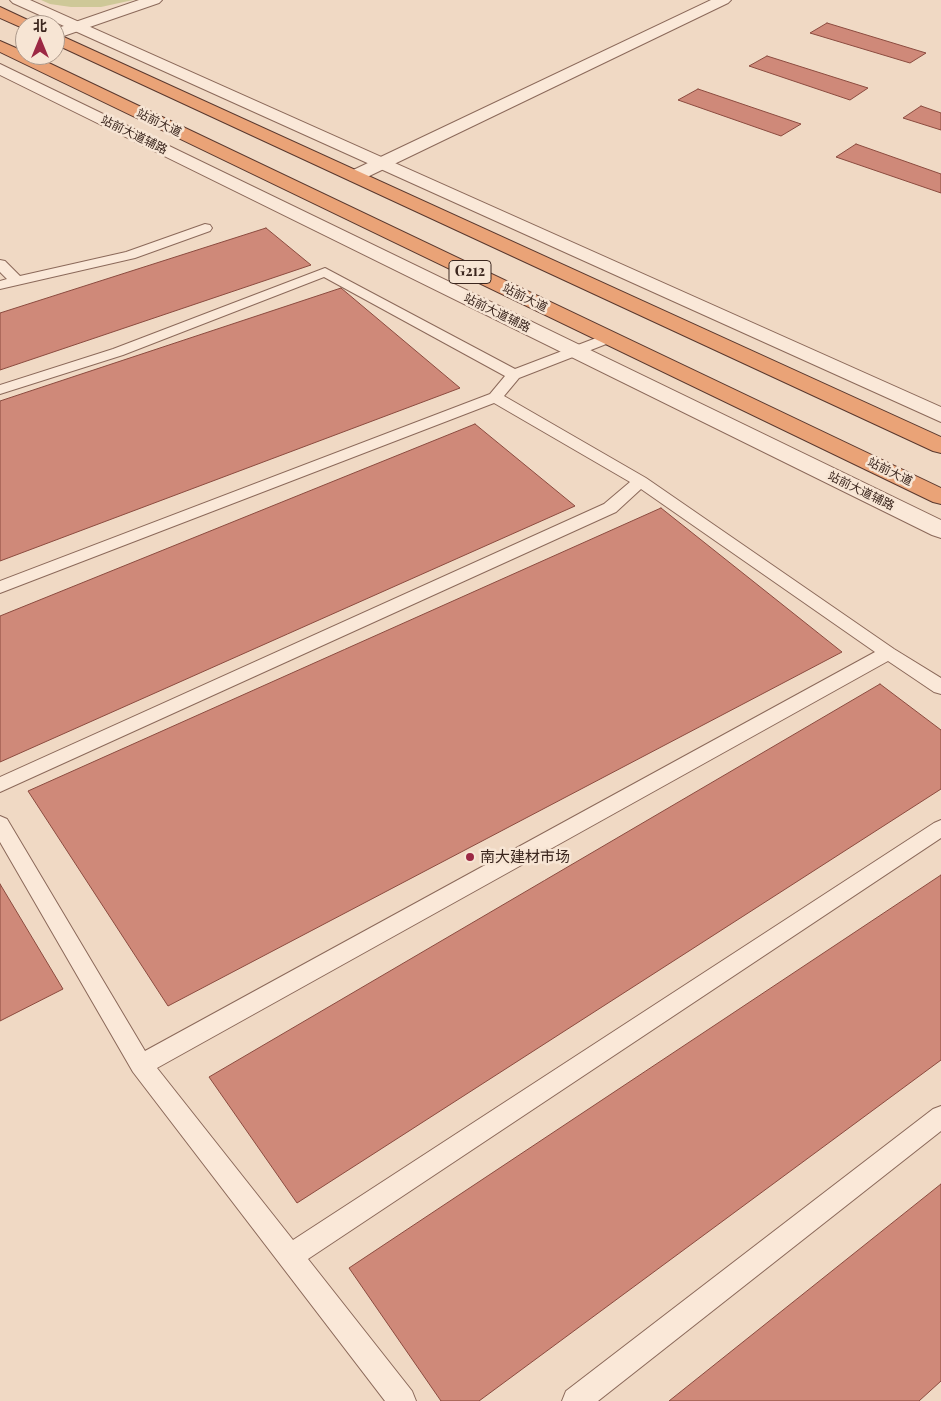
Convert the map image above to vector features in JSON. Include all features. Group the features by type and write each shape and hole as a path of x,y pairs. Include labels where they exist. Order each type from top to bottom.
{"highway":[{"path":"0,12 15,19"},
{"name":"G212","path":"65,41 941,446"},
{"name":"站前大道","path":"0,46 941,497"}],"street":[{"path":"18,0 941,415"},
{"path":"65,32 154,0"},
{"path":"355,176 724,0"},
{"name":"站前大道辅路","path":"0,69 941,530"}],"lane":[{"path":"0,285 130,255 205,228"},
{"path":"0,264 16,280"},
{"path":"0,390 118,352 325,272 514,375"},
{"path":"0,587 495,397 514,375 608,338"},
{"path":"495,397 640,481 888,653 941,687"},
{"path":"0,785 610,508 640,481"},
{"path":"142,1065 888,653"},
{"path":"0,824 142,1065 402,1401"},
{"path":"291,1256 941,828"},
{"path":"576,1401 941,1117"}],"shaded area":[{"path":"41,0 133,0 101,7 71,7 50,4"}],"building":[{"path":"827,23 926,53 910,63 810,33"},
{"path":"767,56 868,88 850,100 749,66"},
{"path":"698,89 801,124 781,136 678,100"},
{"path":"921,106 941,113 941,130 903,118"},
{"path":"856,144 941,174 941,193 836,157"},
{"path":"266,228 311,265 0,370 0,313"},
{"path":"341,288 460,388 0,561 0,401"},
{"path":"475,424 575,506 0,762 0,616"},
{"path":"661,508 842,652 168,1006 28,791"},
{"path":"880,684 941,730 941,789 297,1203 209,1077"},
{"path":"941,875 941,1060 479,1401 441,1401 349,1268"},
{"path":"0,884 63,989 0,1021"},
{"path":"941,1184 941,1381 919,1401 669,1401"}],"place":[{"name":"南大建材市场","path":"470,857"}]}
